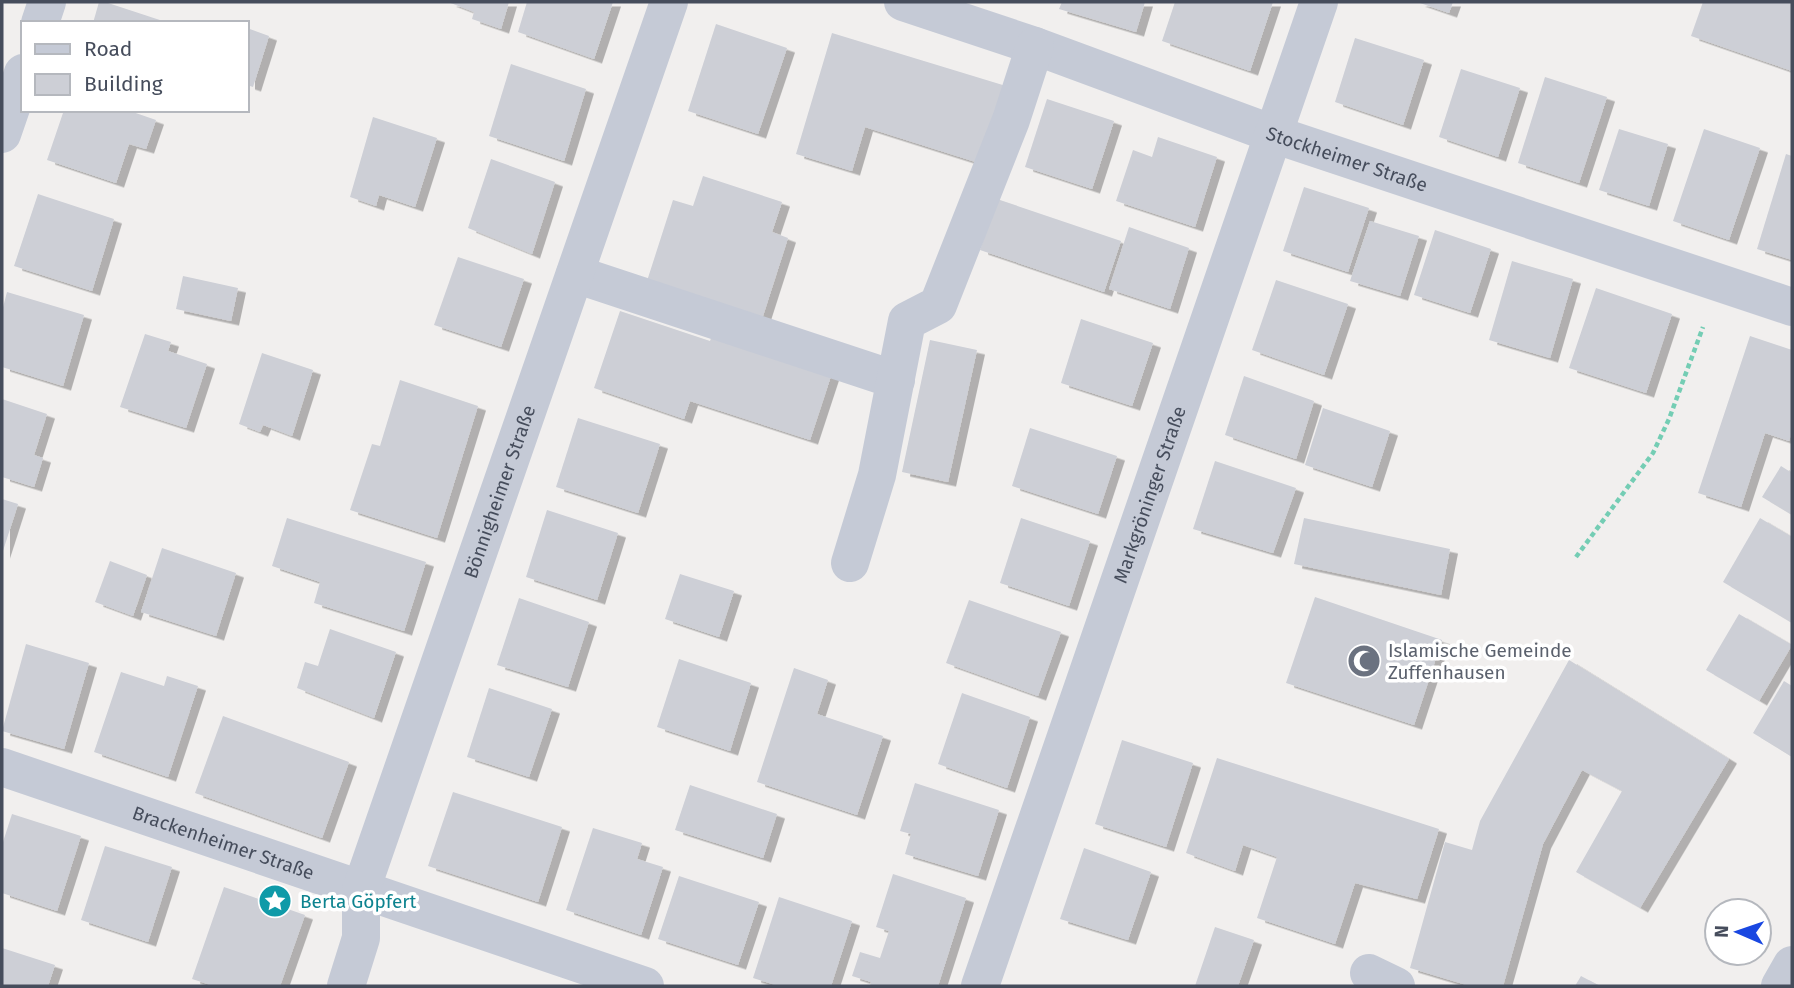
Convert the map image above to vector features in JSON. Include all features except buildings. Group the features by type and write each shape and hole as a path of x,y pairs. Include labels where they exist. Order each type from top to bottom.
{"street":[{"path":"41,21 47,2"},
{"name":"Bönnigheimer Straße","path":"346,986 361,938 361,890 669,2"},
{"name":"Stockheimer Straße","path":"903,2 1035,46 1273,134 1792,307"},
{"name":"Markgröninger Straße","path":"980,986 1319,2"},
{"path":"850,563 877,475 907,321 938,306 1011,120 1035,46"},
{"path":"2,134 21,79"},
{"path":"575,274 896,380"},
{"name":"Brackenheimer Straße","path":"2,767 645,986"},
{"path":"1780,986 1792,965"}],"path":[{"path":"1576,557 1653,453 1669,419 1720,283"}],"place":[{"name":"Islamische Gemeinde Zuffenhausen","path":"1364,661"},
{"name":"Berta Göpfert","path":"275,901"}]}
